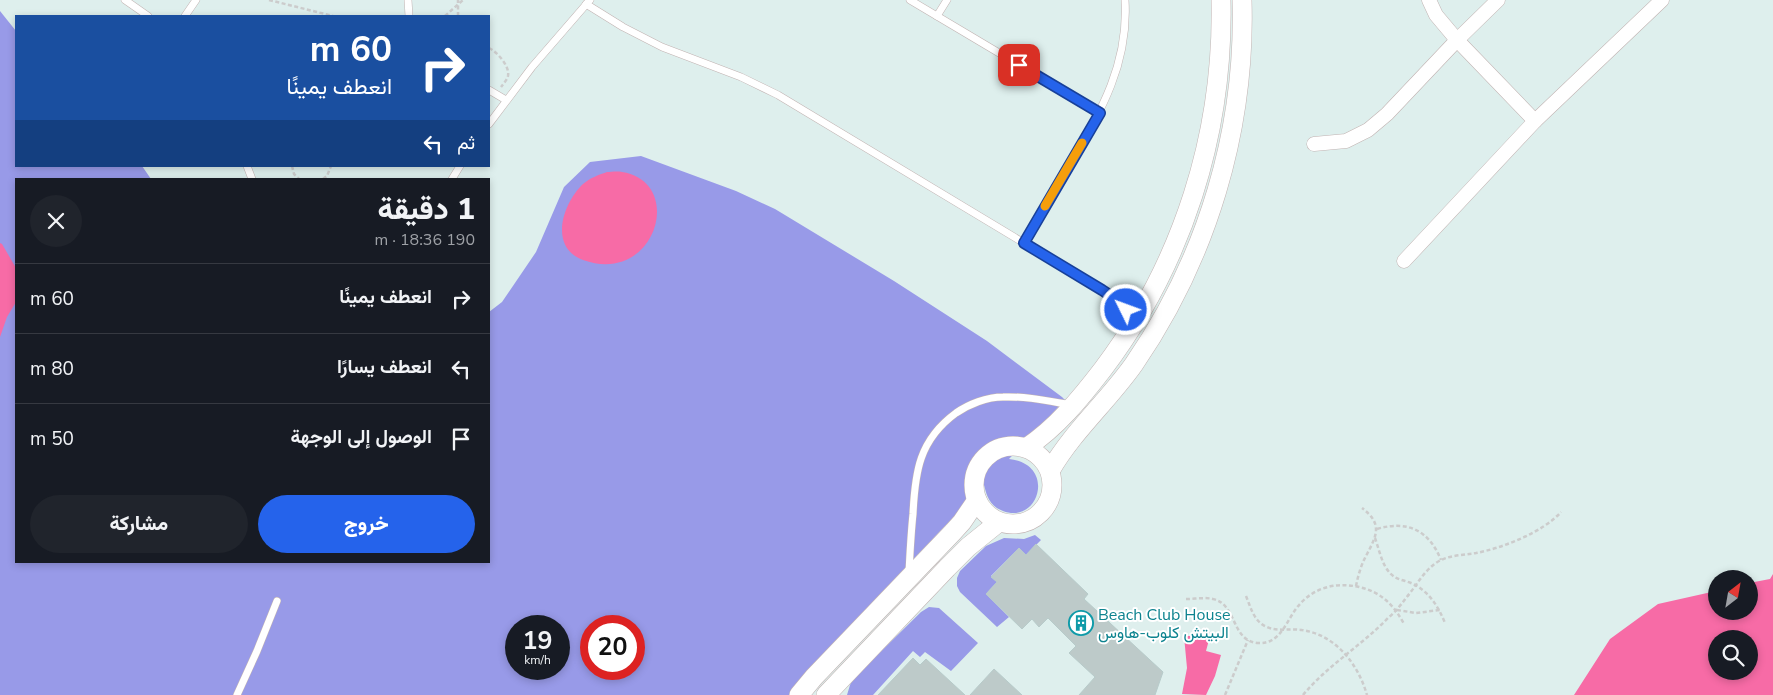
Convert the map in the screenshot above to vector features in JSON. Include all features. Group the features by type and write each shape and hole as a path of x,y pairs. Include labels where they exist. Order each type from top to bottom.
{"street":[{"path":"1026,448 1050,430 1074,405 1106,366 1135,324 1175,248 1190,208 1202,167 1211,125 1219,74 1222,23 1221,0"},
{"path":"1050,471 1066,445 1133,365 1174,297 1194,257 1218,189 1232,128 1240,76 1243,23 1242,0"},
{"path":"1429,0 1436,16 1457,40 1535,121"},
{"path":"1314,144 1346,141 1368,130 1387,114 1498,0"},
{"path":"1404,261 1535,121 1662,0"},
{"path":"1016,445 1036,453 1050,471 1052,491 1044,509 1037,516 1019,524 1000,522 986,513 977,500 974,490 976,470 988,454 1006,446 1016,445"},
{"path":"799,695 962,522 977,500"},
{"path":"830,694 947,568 968,547 1000,522"}],"lane":[{"path":"125,0 147,15"},
{"path":"186,15 196,0"},
{"path":"408,0 408,15"},
{"path":"910,0 1100,113"},
{"path":"938,16 947,0"},
{"path":"1024,243 1100,113 1115,79 1123,41 1125,0"},
{"path":"490,123 506,100 588,2 623,27 662,47 741,77 778,95 1114,298 1126,310 1135,324"},
{"path":"490,91 506,100"},
{"path":"453,178 459,167"},
{"path":"909,577 916,471 923,452 933,435 946,420 974,403 1000,396 1020,396 1074,405"},
{"path":"237,695 257,652 277,601"}],"path":[{"path":"269,0 329,15"},
{"path":"458,0 458,15"},
{"path":"446,15 463,0"},
{"path":"490,49 498,55 508,71 507,79 496,94"},
{"path":"292,167 294,174 298,178"},
{"path":"325,178 331,167"},
{"path":"1356,586 1362,565 1375,538 1377,529 1374,520 1362,508"},
{"path":"1303,695 1331,666 1380,626 1396,610 1431,566 1441,560 1492,549 1537,531 1550,523 1561,512"},
{"path":"1377,529 1399,525 1416,530 1430,540 1437,549 1441,560"},
{"path":"1375,538 1391,575 1416,585 1426,592 1440,610 1445,623"},
{"path":"1186,599 1213,599 1222,603 1228,609 1238,630 1248,640 1256,643 1272,640 1284,629 1299,605 1308,596 1319,590 1343,584 1356,586 1378,594 1396,610 1404,624"},
{"path":"1246,596 1253,615 1267,627 1276,630 1302,630 1319,634 1334,643 1356,668 1367,695"},
{"path":"1396,610 1416,613 1440,610"},
{"path":"1225,695 1248,640"}],"shaded area":[{"path":"0,11 15,30 15,167 143,167 150,178 15,178 15,563 490,563 490,311 502,302 536,252 564,187 590,162 641,156 736,191 775,209 894,281 987,341 1065,400 1009,459 1024,463 1033,471 1038,481 1038,492 1033,502 1026,509 1016,513 1003,511 995,507 990,501 984,485 809,669 789,695 0,695"},
{"path":"607,172 622,172 642,180 653,194 657,211 654,230 644,246 629,259 608,264 583,260 572,254 565,245 562,235 565,213 576,192 588,180"},
{"path":"0,243 15,266 15,304 7,317 0,337"},
{"path":"1035,535 1041,540 1026,555 1019,548 991,576 997,582 986,594 1009,617 997,627 960,592 957,586 957,578 960,571 986,546 1004,538 1024,539"},
{"path":"1773,574 1773,695 1574,695 1610,639 1658,604 1708,593 1708,620 1758,620 1758,581 1770,579"},
{"path":"929,607 939,608 978,643 951,671 925,652 920,657 913,651 873,695 847,695 853,679 921,612"},
{"path":"1184,636 1210,636 1206,651 1221,655 1215,676 1206,695 1182,694 1187,668"}],"building":[{"name":"Beach Club House البيتش كلوب-هاوس","path":"1036,544 1088,594 1084,599 1163,672 1155,695 1079,695 1095,677 1069,653 1076,646 1048,618 1039,627 1032,619 1022,629 986,594 997,582 991,577 1019,548 1026,555"},
{"path":"913,658 920,665 926,659 965,695 878,695"},
{"path":"994,669 1022,695 970,695"}],"slow traffic":[{"path":"1045,206 1082,143"}],"place":[{"name":"Beach Club House البيتش كلوب-هاوس","path":"1081,623"}],"route":[{"path":"1019,65 1100,113 1024,243 1102,290 1114,298 1126,310"}]}
